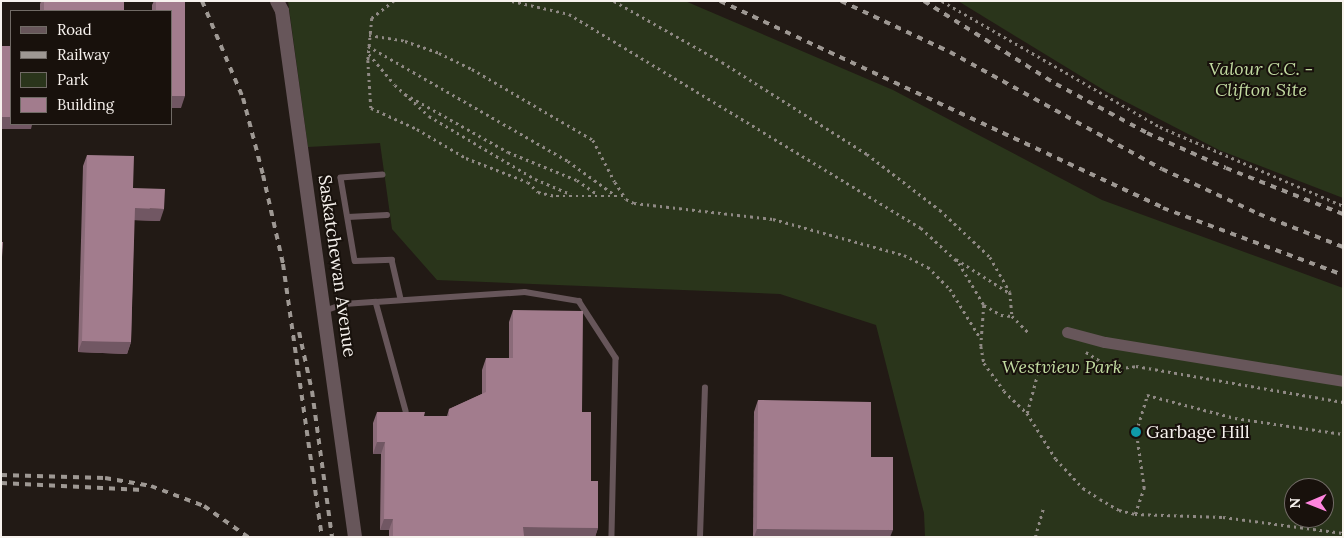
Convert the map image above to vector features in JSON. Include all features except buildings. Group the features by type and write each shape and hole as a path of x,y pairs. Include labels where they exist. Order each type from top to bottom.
{"street":[{"name":"Saskatchewan Avenue","path":"278,1 282,11 355,537"},
{"path":"1067,332 1105,342 1343,381"}],"lane":[{"path":"383,175 341,178 355,261 392,260 401,299"},
{"path":"348,218 387,215"},
{"path":"324,311 344,304 525,292 579,301 616,358 612,537"},
{"path":"376,302 406,412"},
{"path":"700,537 705,388"}],"path":[{"path":"394,1 372,18 368,46 372,108 417,129 466,158 528,182 538,192 572,195 616,195 624,196 634,202 663,208 773,219 904,255 928,267 950,289 981,339"},
{"path":"512,1 569,14 921,228 953,258 984,305 996,313 1012,316 1028,332"},
{"path":"614,1 722,62 867,154 970,237 990,257 1010,292 1012,316"},
{"path":"942,1 1160,127 1343,206"},
{"path":"369,35 405,41 447,57 593,140 624,196"},
{"path":"368,46 568,161 616,195"},
{"path":"368,53 402,92 429,116 535,179 572,195"},
{"path":"402,92 508,152 577,180 597,194"},
{"path":"953,258 967,263 1010,292"},
{"path":"984,305 981,339 984,363 1004,390 1027,413 1056,459 1084,488 1118,510 1135,514 1223,517 1330,533 1343,533"},
{"path":"1086,352 1114,369 1136,366 1343,402"},
{"path":"1027,413 1036,375"},
{"path":"1135,514 1144,488 1136,432 1147,395 1235,418 1343,434"},
{"path":"1035,537 1043,509"},
{"path":"1330,533 1332,537"}],"green space":[{"name":"Westview Park","path":"288,1 685,1 893,90 1102,200 1343,288 1343,537 925,537 924,513 876,325 780,294 437,280 392,229 380,143 308,147"},
{"name":"Valour C.C. - Clifton Site","path":"958,1 1343,1 1343,198 1219,150 1107,92"}],"railway":[{"path":"202,1 243,98 283,264 322,537"},
{"path":"720,1 1163,208 1343,275"},
{"path":"841,1 950,52 1162,169 1259,214 1343,247"},
{"path":"924,1 1056,84 1147,133 1226,168 1343,214"},
{"path":"299,332 312,391 332,537"},
{"path":"1,475 105,478 151,486 204,506 248,537"},
{"path":"1,483 143,490"}],"place":[{"name":"Garbage Hill","path":"1136,432"}]}
